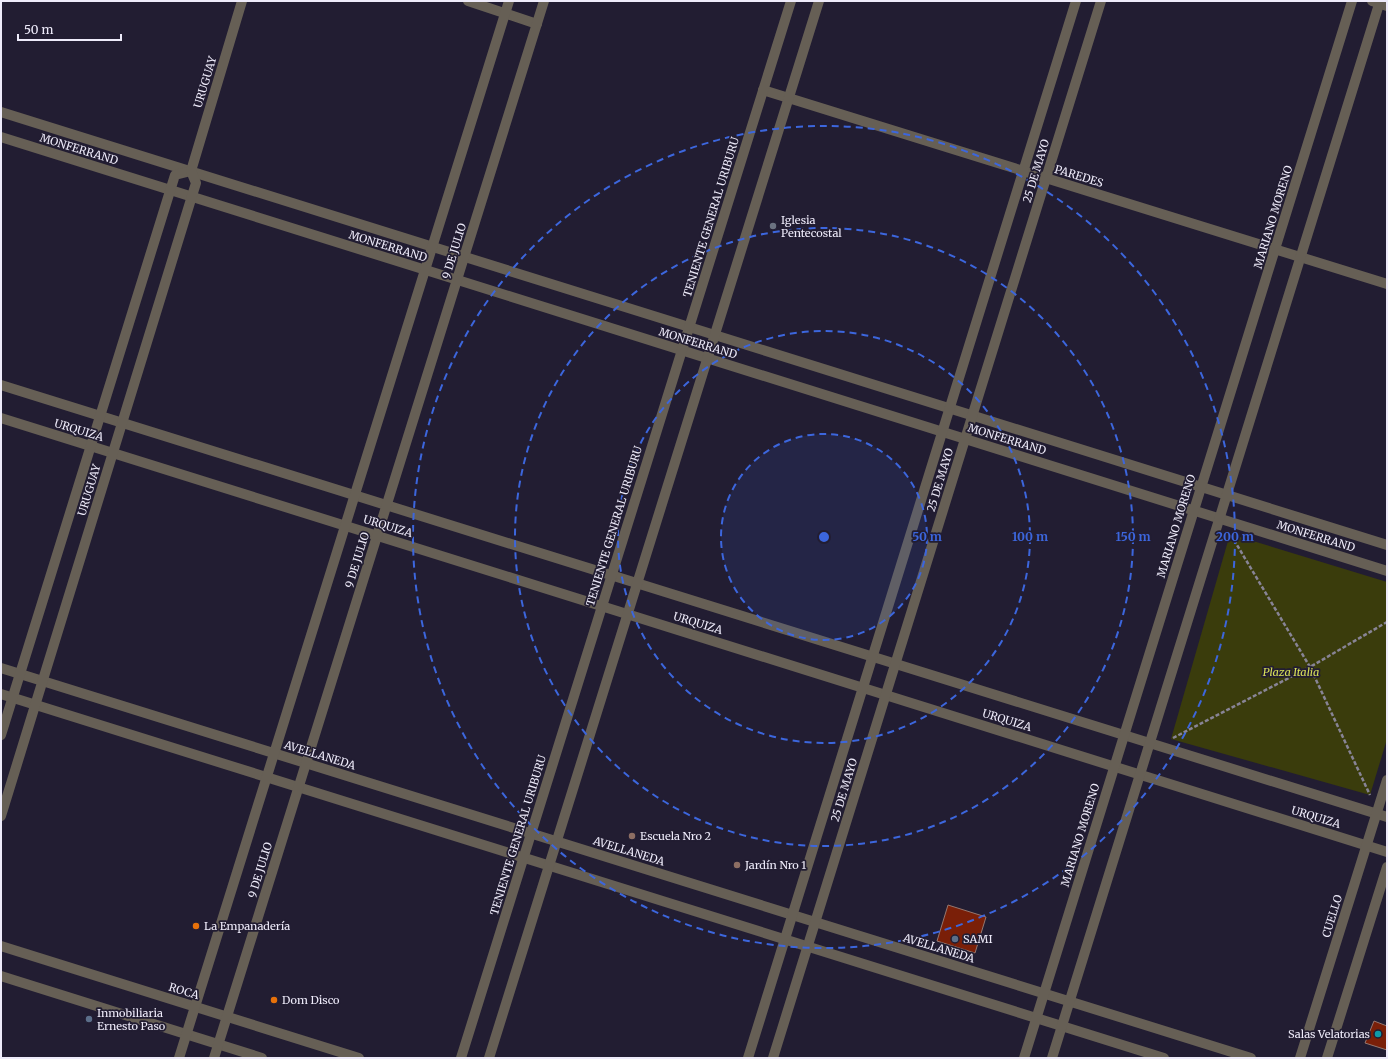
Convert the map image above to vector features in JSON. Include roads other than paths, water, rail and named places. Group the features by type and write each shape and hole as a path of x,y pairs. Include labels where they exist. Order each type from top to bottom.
{"street":[{"name":"URUGUAY","path":"1,816 192,197 196,183 191,171 242,1"},
{"path":"468,1 537,24"},
{"name":"9 DE JULIO","path":"179,1058 509,1"},
{"name":"9 DE JULIO","path":"214,1058 544,1"},
{"name":"TENIENTE GENERAL URIBURU","path":"461,1058 791,1"},
{"path":"489,1058 819,1"},
{"name":"25 DE MAYO","path":"748,1058 1076,1"},
{"name":"25 DE MAYO","path":"773,1058 1101,1"},
{"name":"MARIANO MORENO","path":"1024,1058 1352,1"},
{"path":"1052,1058 1379,3"},
{"name":"PAREDES","path":"763,90 1387,284"},
{"name":"MONFERRAND","path":"1,112 1387,545"},
{"name":"MONFERRAND","path":"1,137 1387,571"},
{"name":"URUGUAY","path":"1,735 175,175 191,171"},
{"name":"URQUIZA","path":"1,385 1387,817"},
{"name":"URQUIZA","path":"1,418 1387,852"},
{"name":"AVELLANEDA","path":"1,668 1251,1058"},
{"path":"1,694 1164,1058"},
{"name":"CUELLO","path":"1300,1058 1387,780"},
{"path":"1327,1058 1387,867"},
{"name":"ROCA","path":"1,946 360,1058"},
{"path":"1,976 262,1058"}],"place":[{"name":"Iglesia Pentecostal","path":"773,226"},
{"name":"Escuela Nro 2","path":"632,836"},
{"name":"Jardín Nro 1","path":"737,865"},
{"name":"La Empanadería","path":"196,926"},
{"name":"SAMI","path":"955,939"},
{"name":"Dom Disco","path":"274,1000"},
{"name":"Inmobiliaria Ernesto Paso","path":"89,1019"},
{"name":"Salas Velatorias","path":"1378,1034"}],"park label":[{"name":"Plaza Italia","path":"1291,672"}]}
